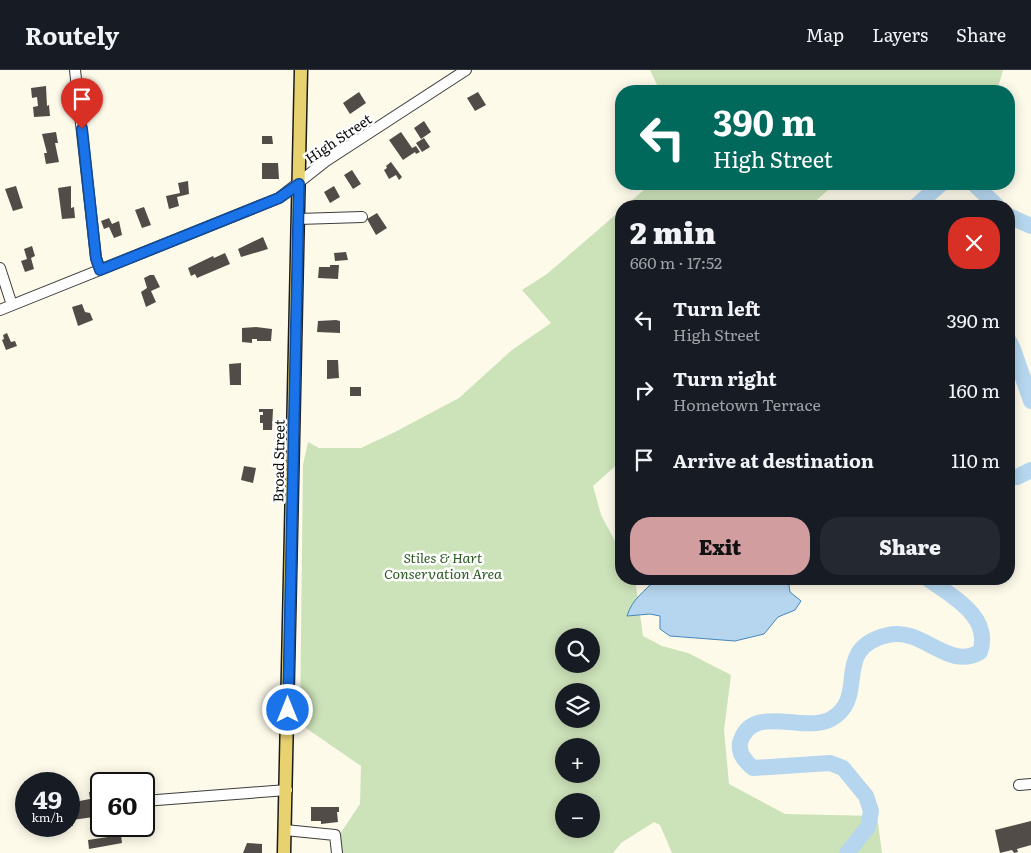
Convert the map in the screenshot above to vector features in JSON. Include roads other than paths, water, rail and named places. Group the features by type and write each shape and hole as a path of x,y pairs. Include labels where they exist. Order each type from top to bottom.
{"main road":[{"name":"Broad Street","path":"284,853 301,70"}],"street":[{"path":"75,70 96,258 100,270"},
{"name":"High Street","path":"0,310 279,198 326,161 466,70"},
{"path":"298,219 362,217"},
{"path":"0,268 12,306"},
{"path":"1019,786 1031,784"},
{"path":"155,800 286,790"},
{"path":"285,830 335,835 337,853"}],"water":[{"path":"650,585 789,585 790,592 801,601 795,610 778,617 764,634 735,641 670,636 660,629 660,616 650,614 627,616 635,600"}],"waterway":[{"path":"923,200 934,190"},
{"path":"980,190 991,200"},
{"path":"1015,219 1031,226"},
{"path":"1015,355 1031,401"},
{"path":"1015,477 1031,470"},
{"path":"847,853 868,827 871,811 866,796 843,768 830,763 753,768 741,754 740,743 746,731 755,724 767,721 820,723 831,719 842,710 848,698 855,661 860,651 870,641 888,635 901,634 913,637 946,653 957,656 968,656 980,652 982,640 980,628 975,618 958,600 937,585"}],"park label":[{"name":"Stiles & Hart Conservation Area","path":"443,566"}]}
